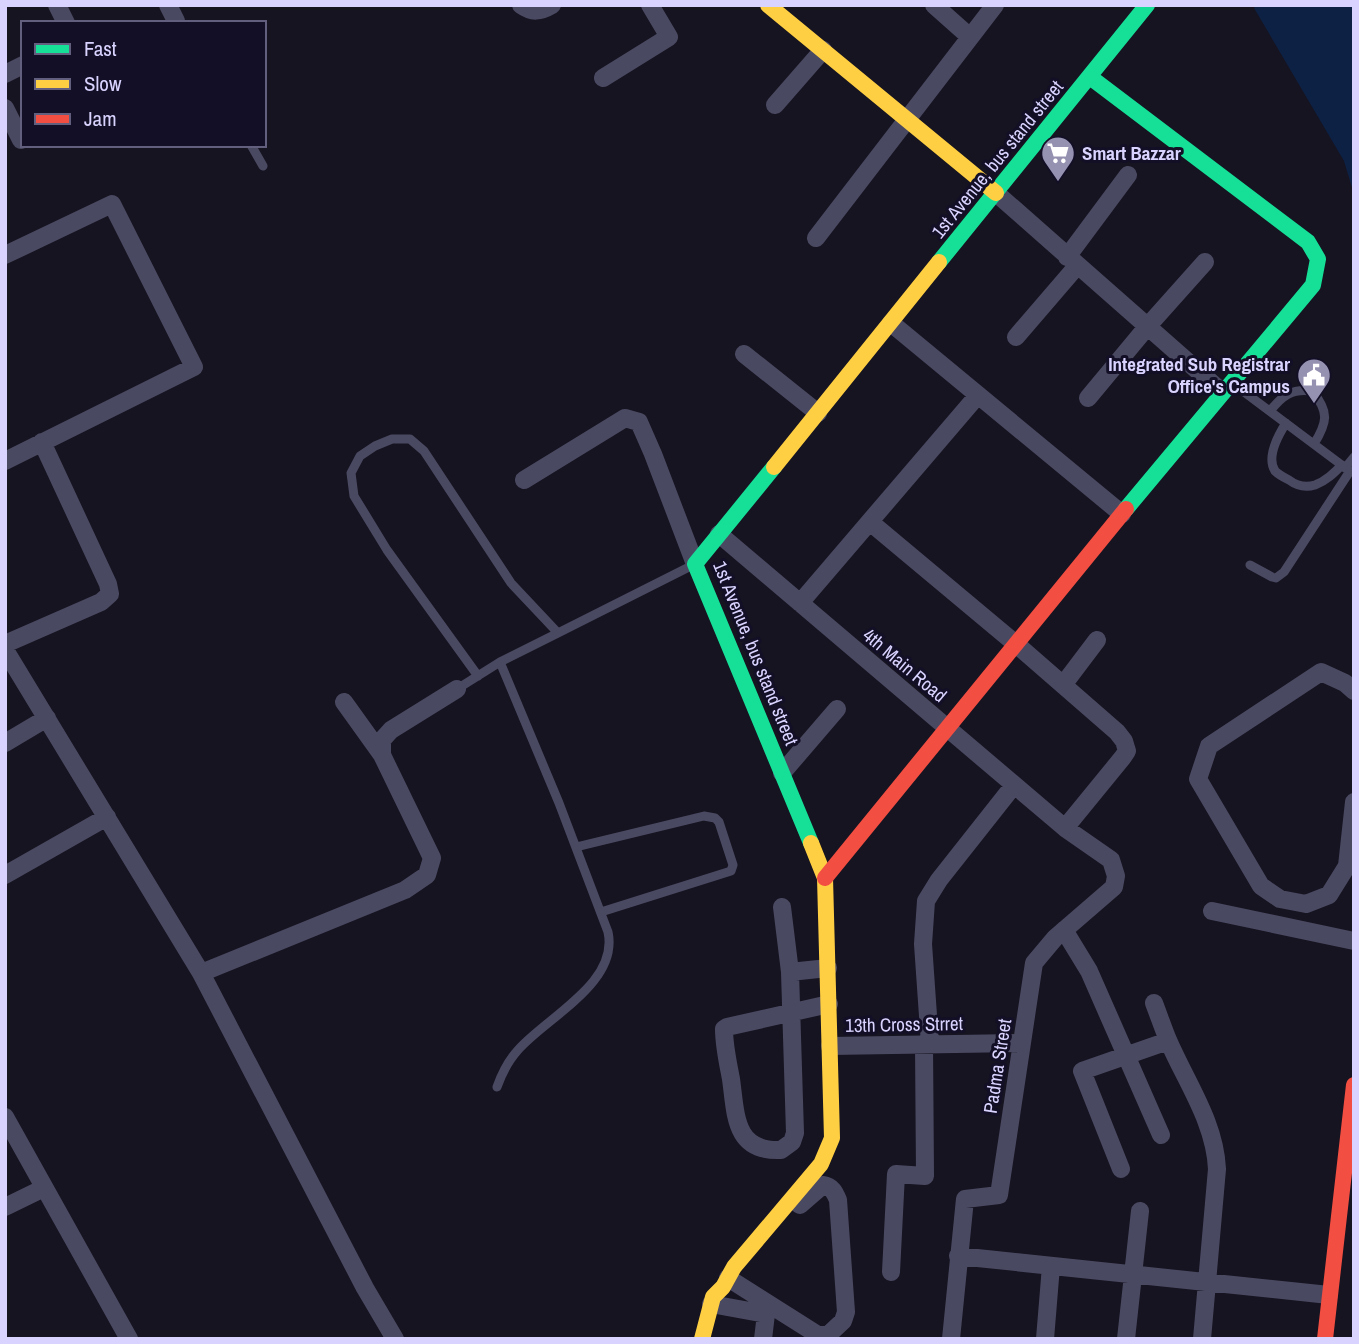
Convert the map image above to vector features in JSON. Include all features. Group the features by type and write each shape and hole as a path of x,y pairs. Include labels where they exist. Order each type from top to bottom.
{"street":[{"path":"57,5 65,21"},
{"path":"521,5 529,10 546,8"},
{"path":"603,78 669,37 650,5"},
{"path":"768,5 996,193 1147,327 1226,387"},
{"path":"934,5 970,37"},
{"path":"816,238 995,5"},
{"name":"1st Avenue, bus stand street","path":"796,1202 821,1164 832,1138 825,878 695,564 1147,5"},
{"path":"775,105 823,50"},
{"path":"5,74 21,66"},
{"path":"825,878 1226,387 1313,285 1318,259 1308,242 1090,77"},
{"path":"5,108 20,140"},
{"path":"1016,337 1072,261 1128,175"},
{"path":"5,255 112,204 194,367 5,461"},
{"path":"1088,398 1205,262"},
{"path":"891,323 1122,514"},
{"path":"744,354 818,413"},
{"path":"800,603 978,395"},
{"path":"524,480 625,418 639,422 695,564"},
{"path":"42,442 108,584 110,594 101,602 5,647 201,973 365,1288 395,1339"},
{"path":"870,522 1016,644 1124,741 1127,751 1065,828"},
{"name":"4th Main Road","path":"719,534 1065,828"},
{"path":"1063,685 1097,640"},
{"path":"1354,691 1346,683 1321,672 1209,746 1198,779 1261,886 1280,899 1306,904 1329,895 1350,867 1354,802"},
{"path":"382,755 383,740 391,730 457,689"},
{"path":"201,973 405,890 427,875 432,858 382,755 344,702"},
{"path":"782,773 836,709"},
{"path":"5,743 47,718"},
{"path":"891,1272 896,1174 925,1176 927,1044 923,944 926,901 939,880 1014,785"},
{"path":"5,875 107,817"},
{"name":"Padma Street","path":"951,1339 965,1199 999,1195 1034,963 1064,930 1114,887 1116,876 1111,860 1065,828"},
{"path":"782,907 793,1012 795,1133 792,1142 781,1150 758,1148 749,1142 738,1125 724,1029 793,1012 829,1004"},
{"path":"1212,911 1354,941"},
{"path":"1064,930 1089,971 1161,1135"},
{"path":"790,972 828,968"},
{"path":"1154,1003 1216,1149 1217,1169 1202,1339"},
{"path":"1121,1169 1082,1071 1168,1041"},
{"name":"13th Cross Strret","path":"830,1046 1021,1043"},
{"path":"1325,1339 1354,1085"},
{"path":"5,1117 129,1339"},
{"path":"712,1339 713,1297 723,1287 734,1282 796,1202 823,1185 834,1192 838,1200 846,1312 843,1321 828,1335 818,1335 734,1282"},
{"path":"5,1207 44,1188"},
{"path":"1126,1339 1140,1211"},
{"path":"958,1256 1329,1295"},
{"path":"1045,1339 1051,1266"},
{"path":"702,1339 714,1305"},
{"path":"714,1305 766,1314 763,1339"}],"lane":[{"path":"251,147 263,166"},
{"path":"1226,387 1270,411 1347,469"},
{"path":"1270,411 1283,395 1312,391 1323,407 1325,422 1314,444"},
{"path":"1286,424 1275,446 1272,460 1275,471 1297,486 1305,486 1314,485 1347,469"},
{"path":"478,676 387,550 354,496 351,473 360,456 375,446 392,439 410,439 424,451 511,583 558,633"},
{"path":"1250,565 1272,578 1284,572 1354,457"},
{"path":"457,689 500,662 695,564"},
{"path":"497,1087 503,1069 519,1049 571,1004 604,968 611,946 576,847 500,662"},
{"path":"576,847 704,816 715,818 719,822 733,865 731,870 601,912"}],"water":[{"path":"1257,5 1354,5 1354,194 1344,161 1254,8"}],"traffic: fast":[{"path":"939,262 1147,5"},
{"path":"1090,77 1308,242 1318,259 1313,285 1126,509"},
{"path":"774,467 695,564 811,843"}],"traffic: slow":[{"path":"768,5 996,193"},
{"path":"774,467 939,262"},
{"path":"702,1339 713,1297 723,1287 734,1267 821,1164 832,1138 825,878 811,843"}],"traffic: jam":[{"path":"825,878 1126,509"},
{"path":"1325,1339 1354,1085"}],"place":[{"name":"Smart Bazzar","path":"1058,183"},
{"name":"Integrated Sub Registrar Office's Campus","path":"1314,405"}]}
